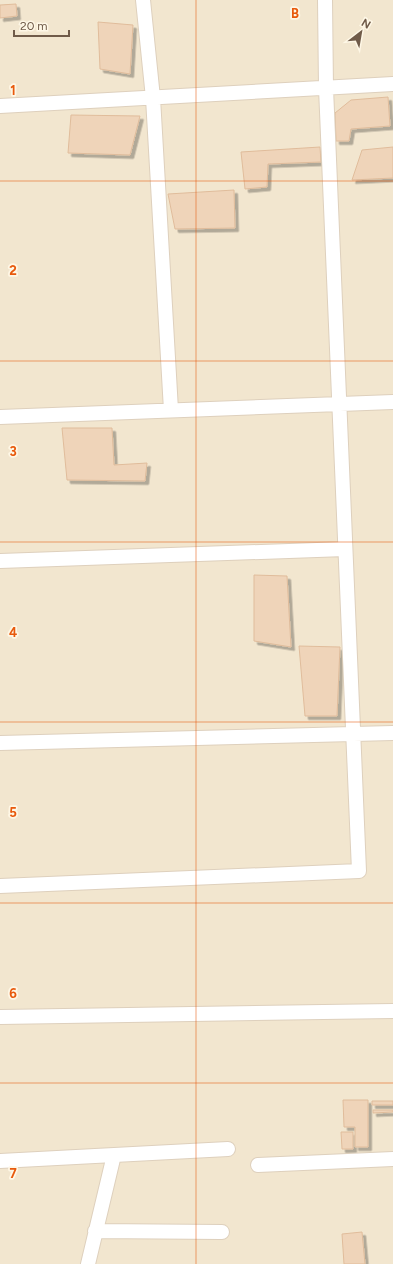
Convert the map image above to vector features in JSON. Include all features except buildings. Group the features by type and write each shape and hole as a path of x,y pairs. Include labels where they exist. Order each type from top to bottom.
{"street":[{"path":"143,0 153,98 171,410"},
{"path":"0,886 359,871 326,88 325,0"},
{"path":"0,106 393,84"},
{"path":"0,417 393,402"},
{"path":"0,561 345,549"},
{"path":"0,743 393,733"},
{"path":"0,1017 393,1011"},
{"path":"0,1160 228,1149"},
{"path":"88,1264 114,1155"},
{"path":"258,1165 393,1159"},
{"path":"95,1231 222,1232"}],"shaded area":[{"path":"0,0 393,0 393,1264 0,1264"}]}
